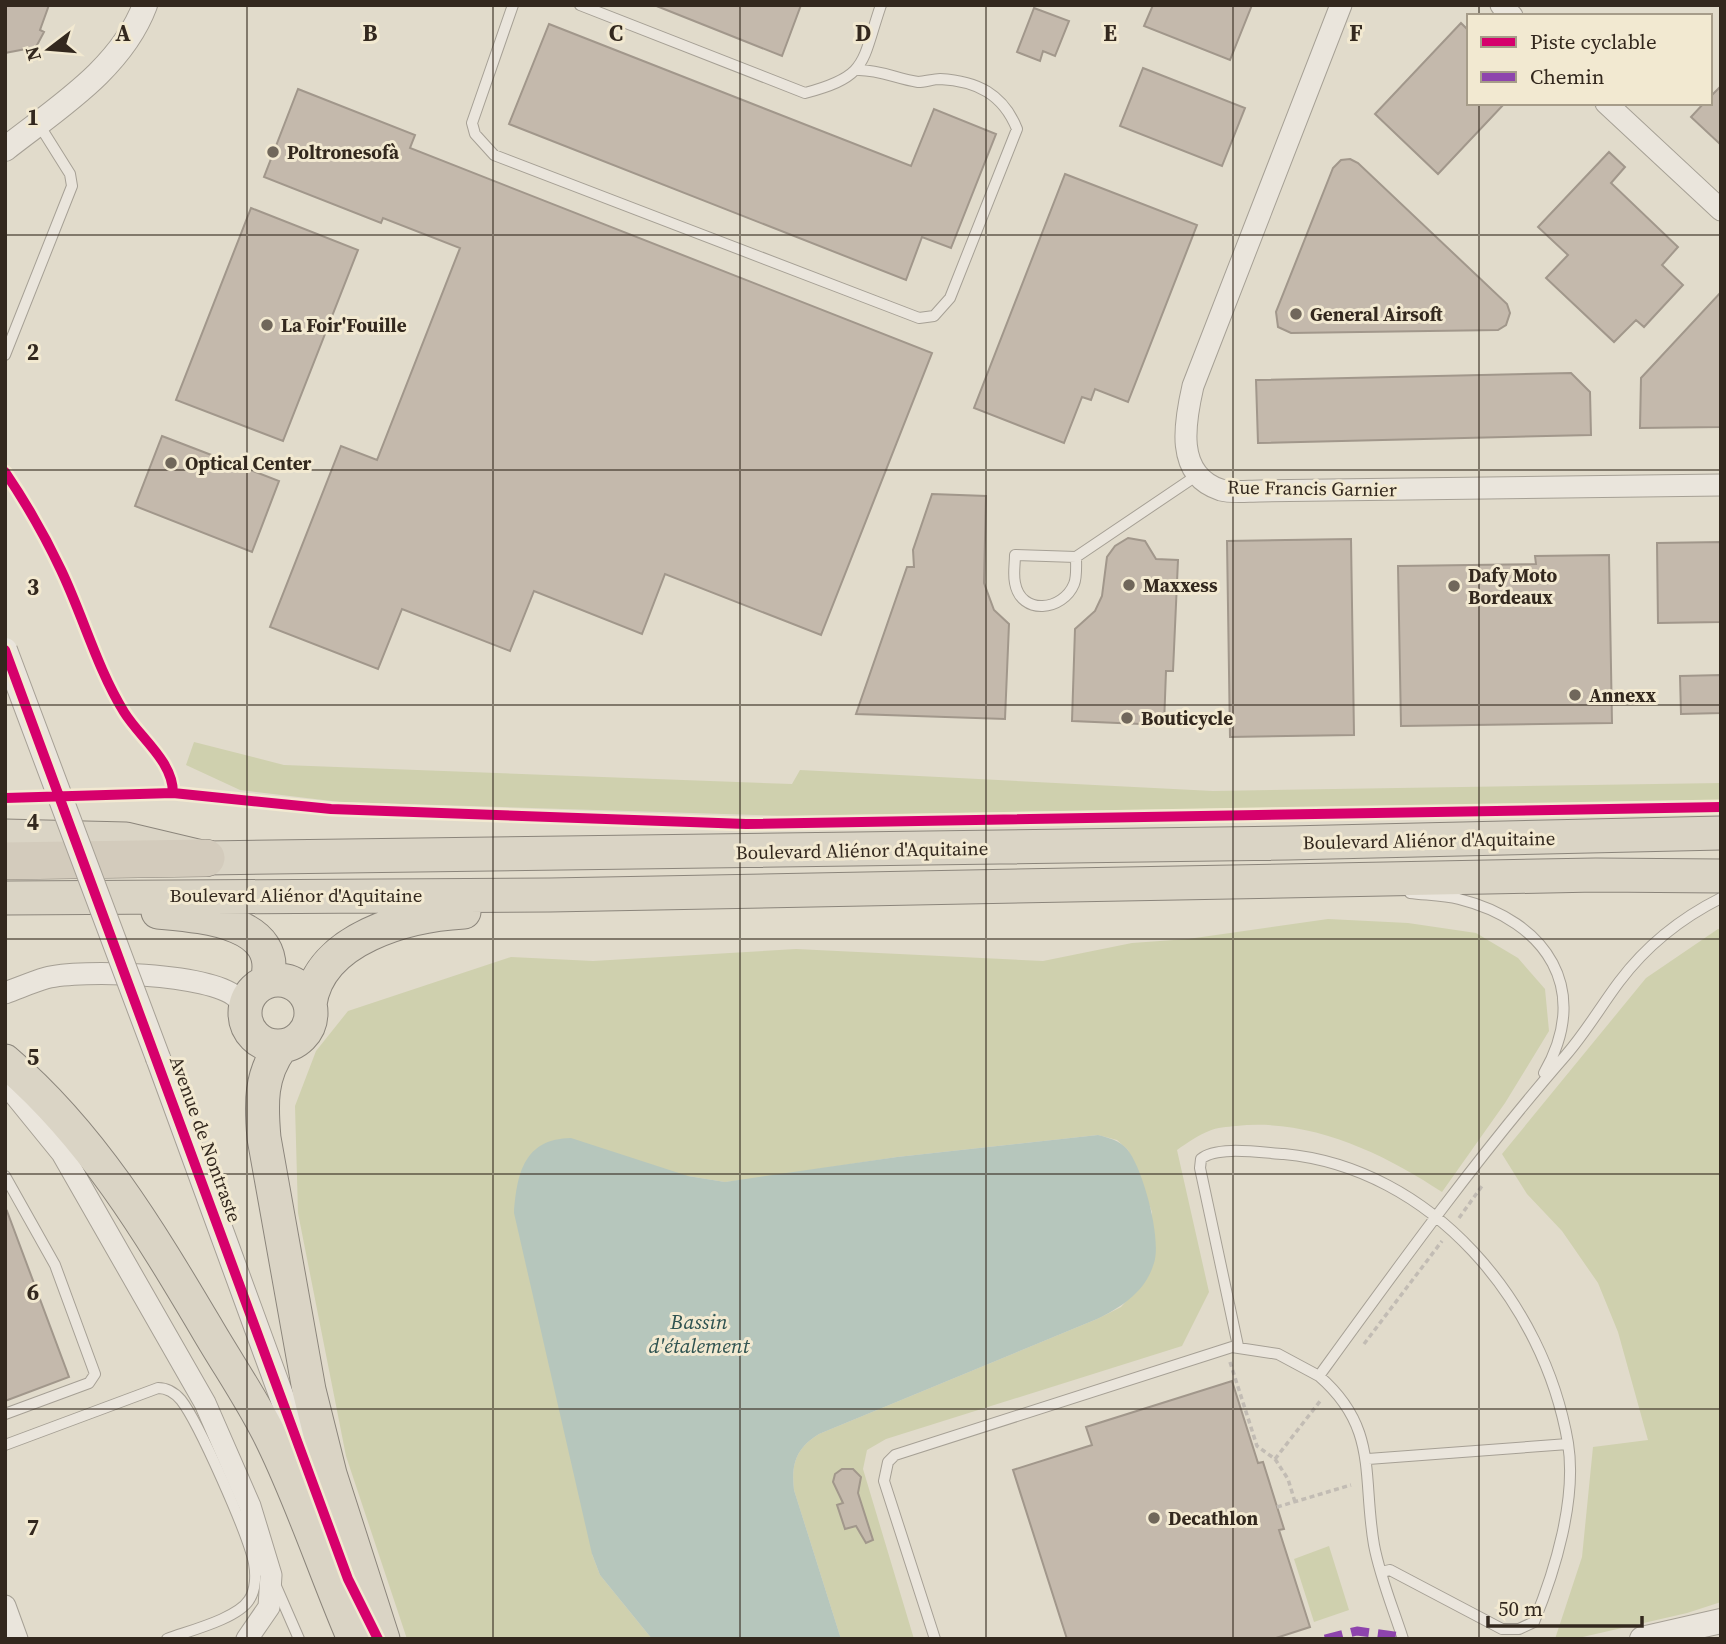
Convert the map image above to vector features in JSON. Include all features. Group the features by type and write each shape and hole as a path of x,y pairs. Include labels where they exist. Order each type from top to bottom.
{"highway":[{"name":"Boulevard Aliénor d'Aquitaine","path":"5,836 126,839 206,858 1247,844 1721,833"},
{"path":"5,861 206,858"},
{"name":"Boulevard Aliénor d'Aquitaine","path":"5,898 550,895 1289,880 1721,876"},
{"path":"45,898 67,903 178,914 218,921 250,932 268,951 270,971 254,996 251,1034 259,1041 281,1047 291,1045 306,1032 310,1023 310,1004 315,983 324,967 363,939 399,922 438,914 521,910 550,895"},
{"path":"254,996 288,981 305,994 310,1004"},
{"path":"281,1047 266,1070 261,1102 264,1138 309,1390 330,1474 381,1639"},
{"path":"5,1061 29,1081 83,1141 120,1188 161,1252 273,1441 354,1639"}],"street":[{"path":"5,149 109,63 139,21 145,5"},
{"name":"Rue Francis Garnier","path":"1341,5 1193,386 1184,423 1185,448 1199,474 1222,490 1260,491 1721,485"},
{"path":"1608,105 1721,210"},
{"name":"Avenue de Nontraste","path":"5,650 158,1058 348,1579 361,1639"},
{"path":"5,980 46,966 94,963 143,965 224,977 235,987 254,996"},
{"path":"5,993 48,978 92,973 181,979 220,988 237,998 254,996"},
{"path":"5,1083 62,1153 194,1381 250,1506 271,1575 269,1607 247,1639"},
{"name":"Avenue de Nontraste","path":"348,1579 381,1639"},
{"path":"5,1606 17,1639"},
{"path":"1642,1639 1721,1621"}],"lane":[{"path":"513,5 472,122 475,134 494,155 919,318 934,316 950,298 1017,129 1003,103 993,92 972,84 939,79 919,82 876,70 859,69"},
{"path":"580,5 805,93 838,85 859,69 881,5"},
{"path":"5,355 72,186 70,174 38,123"},
{"path":"1076,557 1075,582 1062,601 1050,607 1037,607 1027,603 1018,592 1014,582 1016,555 1076,557 1199,474"},
{"path":"1289,880 1459,899 1502,916 1532,936 1557,970 1563,988 1564,1008 1559,1047 1536,1087"},
{"path":"1319,1376 1536,1087 1567,1054 1620,981 1654,943 1690,913 1721,898"},
{"path":"1238,1346 1200,1168 1201,1158 1207,1154 1254,1152 1288,1155 1349,1168 1400,1193 1451,1230 1491,1270 1528,1325 1544,1361 1568,1444 1566,1510 1555,1572 1534,1622 1519,1629 1502,1629 1390,1570 1381,1572"},
{"path":"5,1176 55,1265 95,1374 89,1383 5,1414"},
{"path":"935,1639 884,1480 888,1462 908,1451 1193,1357 1238,1346 1278,1354 1319,1376 1331,1386 1352,1414 1368,1459 1374,1544 1403,1639"},
{"path":"5,1445 159,1388 172,1392 188,1411 234,1511 254,1567 254,1587 250,1600 241,1609 167,1639"},
{"path":"1368,1459 1568,1444"},
{"path":"271,1575 299,1639"}],"path":[{"path":"1364,1344 1482,1186"},
{"path":"1275,1459 1331,1386"},
{"path":"1277,1507 1351,1486 1359,1472 1369,1471"}],"green space":[{"path":"194,742 284,765 792,784 800,770 1213,791 1721,783 1721,800 788,816 340,802 240,790 186,765"},
{"path":"1328,919 1408,923 1476,933 1518,958 1545,989 1549,1031 1505,1103 1442,1192 1395,1164 1345,1141 1291,1127 1264,1125 1219,1128 1201,1135 1177,1150 1209,1292 1182,1346 886,1439 867,1450 863,1469 914,1639 841,1639 794,1490 793,1472 797,1458 805,1445 819,1434 1121,1307 1148,1277 1152,1212 1128,1150 1117,1140 1098,1135 897,1157 725,1182 688,1176 592,1554 600,1575 652,1639 407,1639 346,1456 298,1213 295,1106 316,1051 348,1011 511,957 593,961 796,949 1043,961 1132,943 1188,939"},
{"path":"1721,929 1721,1602 1687,1613 1574,1639 1555,1639 1582,1557 1593,1447 1648,1440 1618,1332 1598,1283 1562,1231 1527,1194 1502,1154 1646,978"},
{"path":"1329,1546 1349,1610 1314,1622 1294,1559"}],"water":[{"name":"Bassin d'étalement","path":"1098,1135 1117,1141 1127,1149 1139,1171 1150,1204 1156,1252 1150,1273 1139,1290 1124,1303 1097,1319 819,1434 800,1451 793,1472 794,1490 841,1639 652,1639 600,1575 592,1554 514,1213 521,1172 533,1152 555,1140 571,1138 688,1176 725,1182 897,1157"}],"building":[{"path":"5,5 49,5 40,30 44,32 36,47 5,53"},
{"path":"654,5 801,5 782,56"},
{"path":"1153,5 1252,5 1230,60 1144,26"},
{"path":"1034,8 1069,21 1055,56 1043,51 1040,61 1017,52"},
{"path":"1461,23 1467,29 1467,105 1503,105 1438,174 1375,114"},
{"path":"549,24 911,166 934,109 996,134 951,248 922,237 906,280 509,124"},
{"path":"1143,68 1245,108 1222,166 1120,126"},
{"path":"1721,86 1721,145 1691,117 1702,105 1712,105 1712,95"},
{"path":"298,89 415,135 410,148 932,353 821,635 665,574 642,634 534,591 510,651 402,609 378,669 270,627 341,446 377,460 460,248 383,218 381,223 264,177"},
{"path":"1609,152 1625,167 1611,183 1678,247 1662,265 1683,285 1644,327 1636,320 1614,342 1546,278 1568,255 1538,227"},
{"path":"1350,159 1358,163 1507,304 1510,313 1506,325 1498,330 1291,333 1278,327 1276,312 1333,168 1341,160"},
{"path":"1065,174 1197,225 1128,402 1095,389 1091,400 1082,397 1064,443 974,408"},
{"name":"La Foir'Fouille","path":"251,208 358,250 283,441 176,400"},
{"path":"1721,292 1721,427 1640,428 1641,378"},
{"path":"1571,373 1590,392 1591,435 1258,443 1256,380"},
{"path":"162,436 279,481 252,552 135,506"},
{"path":"932,494 986,496 984,583 994,610 1009,624 1005,719 856,714 907,567 914,567 913,550"},
{"path":"1128,538 1145,541 1156,559 1178,560 1173,671 1166,671 1164,725 1072,721 1075,629 1095,611 1102,596 1107,557 1115,546"},
{"path":"1351,539 1354,735 1230,737 1227,541"},
{"path":"1721,542 1721,622 1658,623 1657,543"},
{"path":"1609,555 1612,723 1401,726 1398,566 1536,564 1535,556"},
{"path":"1721,675 1721,713 1681,714 1680,676"},
{"path":"7,1211 69,1377 5,1401 5,1212"},
{"name":"Decathlon","path":"1232,1381 1258,1463 1263,1462 1284,1529 1279,1530 1310,1627 1273,1639 1067,1639 1013,1470 1092,1445 1086,1427"},
{"path":"842,1469 853,1469 861,1477 858,1493 873,1540 866,1543 856,1526 845,1529 837,1505 843,1503 833,1482 835,1474"}],"marked path":[{"path":"1325,1639 1357,1631 1402,1637"}],"cycle path":[{"path":"5,472 55,557 114,695 131,722 162,760 172,781 173,793"},
{"path":"5,650 348,1579 378,1639"},
{"path":"5,798 173,793 331,809 746,824 1721,807"}],"place":[{"name":"Poltronesofà","path":"273,152"},
{"name":"General Airsoft","path":"1296,314"},
{"name":"La Foir'Fouille","path":"267,325"},
{"name":"Optical Center","path":"171,463"},
{"name":"Maxxess","path":"1129,585"},
{"name":"Dafy Moto Bordeaux","path":"1454,586"},
{"name":"Annexx","path":"1575,695"},
{"name":"Bouticycle","path":"1127,718"},
{"name":"Decathlon","path":"1154,1518"}]}
